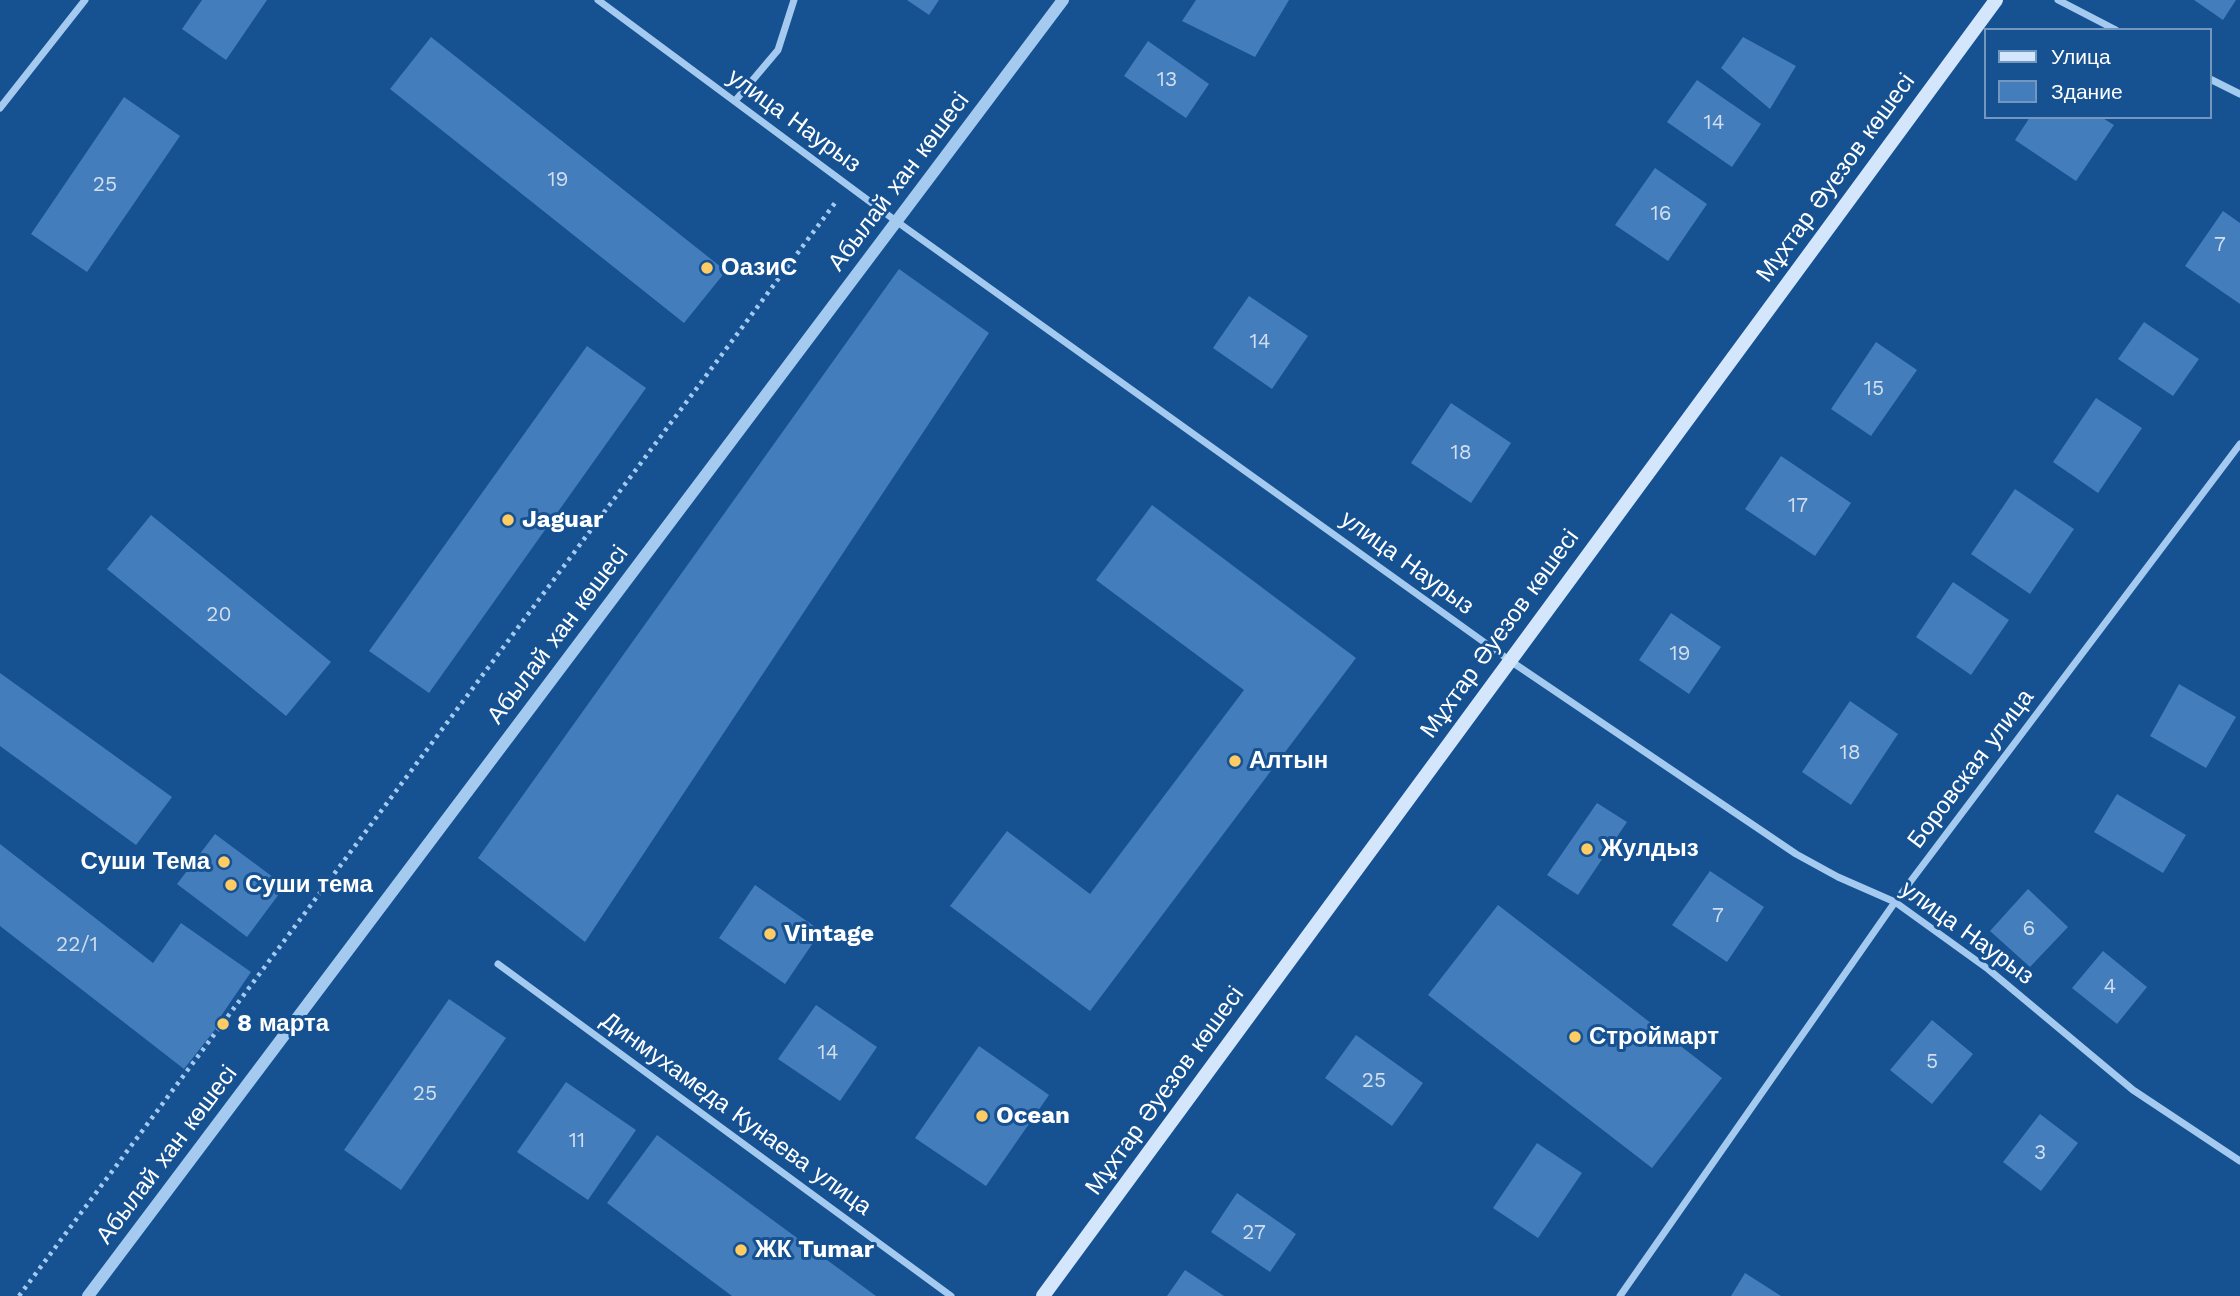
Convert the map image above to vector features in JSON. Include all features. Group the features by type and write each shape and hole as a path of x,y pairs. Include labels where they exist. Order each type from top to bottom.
{"main road":[{"name":"Мұхтар Әуезов көшесі","path":"1043,1296 1996,0"}],"street":[{"path":"0,108 85,0"},
{"name":"улица Наурыз","path":"598,0 896,221 1509,660 1796,854 1838,877 1895,902 1988,969 2133,1090 2240,1161"},
{"path":"735,101 778,50 794,0"},
{"name":"Абылай хан көшесі","path":"88,1296 1063,0"},
{"path":"2058,0 2112,28"},
{"path":"2212,80 2240,94"},
{"name":"Боровская улица","path":"1620,1296 1895,902 2240,444"},
{"name":"Динмухамеда Кунаева улица","path":"498,964 951,1296"}],"path":[{"path":"19,1296 848,185"}],"building":[{"path":"202,0 267,0 226,60 182,29"},
{"path":"907,0 939,0 929,15"},
{"path":"1196,0 1289,0 1255,57 1182,21"},
{"path":"2194,0 2236,0 2223,20"},
{"path":"431,37 726,271 684,323 390,89"},
{"path":"1743,37 1796,66 1770,109 1721,68"},
{"path":"1148,41 1209,84 1186,118 1124,76"},
{"path":"1697,80 1761,124 1732,167 1667,122"},
{"path":"124,97 180,136 87,272 31,234"},
{"path":"2029,119 2104,119 2114,125 2076,181 2015,140"},
{"path":"1655,168 1707,204 1668,261 1615,225"},
{"path":"2223,211 2240,223 2240,304 2185,266"},
{"path":"899,269 989,333 585,942 478,858"},
{"path":"1249,296 1308,336 1272,389 1213,348"},
{"path":"2144,322 2199,359 2173,396 2118,359"},
{"path":"1876,342 1917,370 1871,436 1831,409"},
{"name":"Jaguar","path":"587,346 646,388 429,693 369,651"},
{"path":"2096,398 2142,428 2098,493 2053,462"},
{"path":"1451,403 1511,443 1471,503 1411,463"},
{"path":"1781,456 1851,503 1815,556 1745,509"},
{"path":"2015,489 2074,529 2030,594 1971,554"},
{"name":"Алтын","path":"1152,505 1356,658 1090,1011 950,906 1007,831 1090,894 1244,690 1096,580"},
{"path":"151,515 331,662 286,716 107,569"},
{"path":"1953,582 2009,620 1971,675 1916,637"},
{"path":"1671,613 1721,647 1689,694 1639,660"},
{"path":"0,673 172,797 136,845 0,746"},
{"path":"2179,684 2236,717 2206,768 2150,736"},
{"path":"1850,701 1898,734 1851,805 1802,772"},
{"path":"2117,794 2186,835 2163,873 2094,832"},
{"name":"Жулдыз","path":"1597,803 1627,822 1578,895 1547,875"},
{"name":"Суши тема","path":"215,834 285,886 247,937 177,884"},
{"path":"0,844 153,963 181,923 251,972 221,1016 224,1018 184,1069 0,926"},
{"path":"1710,871 1764,907 1727,962 1672,925"},
{"name":"Vintage","path":"755,885 821,931 785,984 719,938"},
{"path":"2028,889 2068,927 2030,967 1990,931"},
{"name":"Строймарт","path":"1498,905 1722,1078 1652,1168 1428,995"},
{"path":"2103,951 2147,987 2117,1024 2072,988"},
{"path":"449,999 506,1038 401,1190 344,1150"},
{"path":"816,1005 877,1047 840,1101 778,1059"},
{"path":"1932,1020 1973,1054 1932,1104 1890,1070"},
{"path":"1356,1035 1423,1083 1392,1126 1325,1078"},
{"name":"Ocean","path":"979,1046 1049,1095 986,1186 915,1138"},
{"path":"566,1082 636,1130 588,1200 517,1152"},
{"path":"2040,1114 2078,1143 2041,1191 2003,1162"},
{"name":"ЖК Tumar","path":"657,1135 876,1296 732,1296 607,1203"},
{"path":"1537,1143 1582,1173 1538,1238 1493,1208"},
{"path":"1237,1193 1296,1234 1270,1272 1211,1232"},
{"path":"1185,1270 1224,1296 1167,1296"},
{"path":"1745,1273 1781,1296 1731,1296"}],"place":[{"name":"ОазиС","path":"707,268"},
{"name":"Jaguar","path":"508,520"},
{"name":"Алтын","path":"1235,761"},
{"name":"Жулдыз","path":"1587,849"},
{"name":"Суши Тема","path":"224,862"},
{"name":"Суши тема","path":"231,885"},
{"name":"Vintage","path":"770,934"},
{"name":"8 марта","path":"223,1024"},
{"name":"Строймарт","path":"1575,1037"},
{"name":"Ocean","path":"982,1116"},
{"name":"ЖК Tumar","path":"741,1250"}]}
